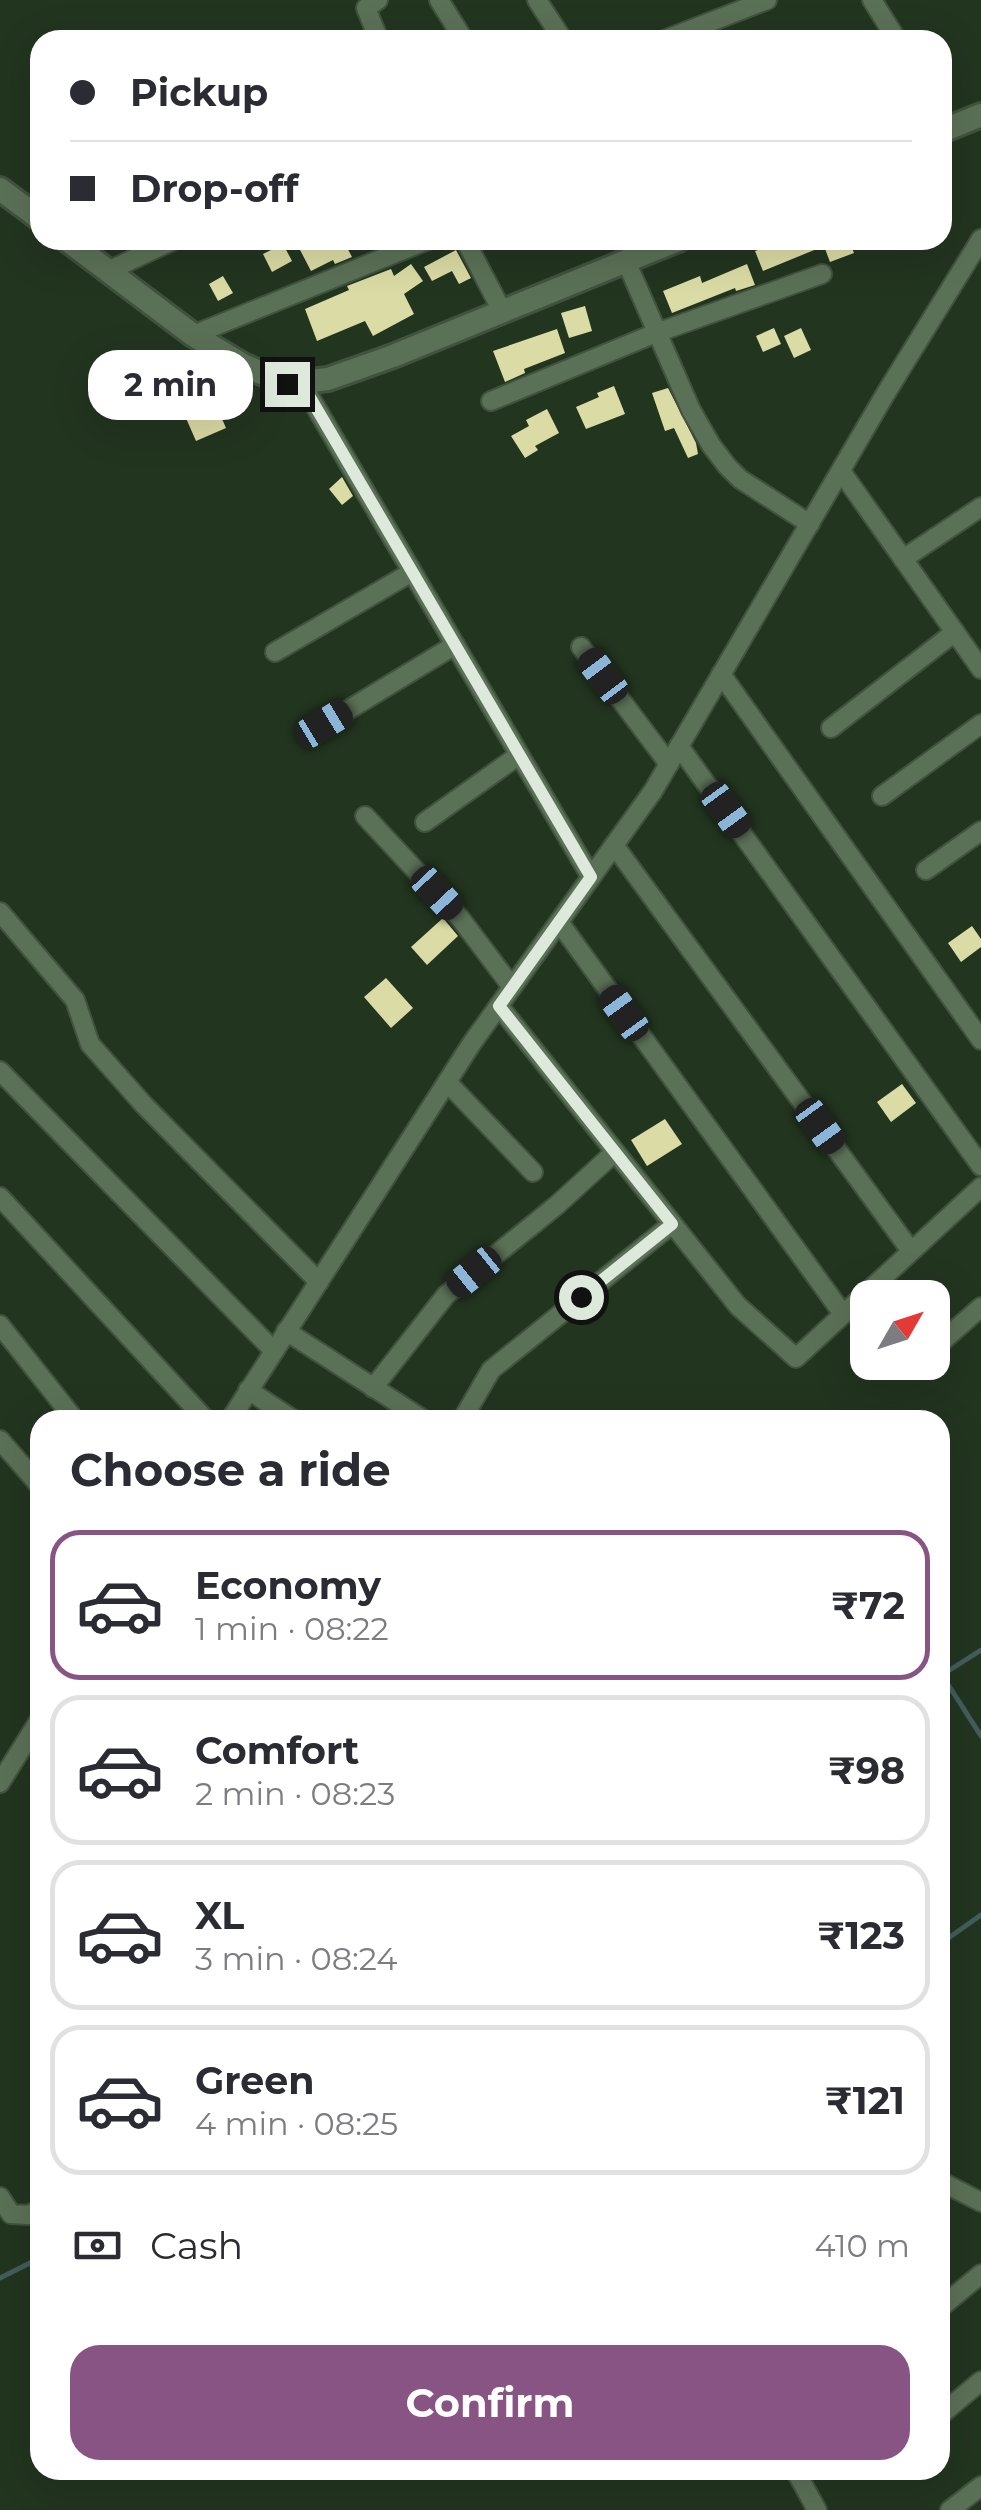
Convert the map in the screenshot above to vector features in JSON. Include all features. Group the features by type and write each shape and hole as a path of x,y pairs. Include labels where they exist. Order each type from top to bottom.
{"street":[{"path":"375,30 366,8 378,0"},
{"path":"439,0 458,30"},
{"path":"538,0 557,30"},
{"path":"690,30 767,0"},
{"path":"872,0 891,30"},
{"path":"952,127 981,115"},
{"path":"0,189 30,212"},
{"path":"236,1410 447,1082 653,790 981,239"},
{"path":"81,250 193,335 243,366 287,384 328,379 653,250"},
{"path":"108,271 153,250"},
{"path":"193,335 403,250"},
{"path":"470,250 502,311"},
{"path":"626,261 690,410 710,444 740,479 810,524"},
{"path":"492,401 656,334 822,274"},
{"path":"301,382 591,877"},
{"path":"841,471 981,669"},
{"path":"903,558 981,508"},
{"path":"274,652 412,572"},
{"path":"831,728 954,632"},
{"path":"324,724 456,645"},
{"path":"582,647 669,764"},
{"path":"721,674 981,1040"},
{"path":"882,796 981,724"},
{"path":"679,746 981,1166"},
{"path":"425,822 520,755"},
{"path":"366,816 460,918 512,988"},
{"path":"926,870 981,831"},
{"path":"614,845 911,1252"},
{"path":"0,912 74,1000 90,1044 144,1105 318,1282"},
{"path":"559,922 843,1314"},
{"path":"499,1006 738,1306 796,1358 981,1186"},
{"path":"0,1071 274,1351"},
{"path":"447,1082 533,1172"},
{"path":"374,1388 446,1295 557,1205 614,1152"},
{"path":"0,1197 197,1410"},
{"path":"468,1410 491,1370 672,1224"},
{"path":"950,1334 981,1306"},
{"path":"0,1325 67,1410"},
{"path":"286,1332 408,1410"},
{"path":"248,1390 279,1410"},
{"path":"0,1440 30,1474"},
{"path":"0,1783 30,1736"},
{"path":"950,2185 981,2202"},
{"path":"0,2197 11,2214 30,2214"},
{"path":"950,2300 981,2274"},
{"path":"950,2407 981,2380"},
{"path":"801,2480 817,2510"},
{"path":"950,2510 981,2486"}],"building":[{"path":"286,250 292,261 272,272 263,254"},
{"path":"300,250 348,250 352,257 335,264 333,260 311,271"},
{"path":"456,250 471,278 459,284 452,271 432,281 424,267"},
{"path":"758,250 814,250 763,271"},
{"path":"826,250 853,250 854,253 830,262"},
{"path":"411,264 423,281 404,294 414,314 373,336 365,321 317,341 305,309 349,290 347,286 391,269 394,276"},
{"path":"747,264 755,285 736,291 735,288 672,313 663,291 700,276 702,283"},
{"path":"223,276 233,293 218,301 209,284"},
{"path":"585,306 592,331 569,338 561,313"},
{"path":"774,328 781,344 763,352 756,336"},
{"path":"801,328 811,350 794,358 784,336"},
{"path":"557,329 565,353 524,369 525,373 505,382 493,351"},
{"path":"205,380 226,428 196,441 175,393"},
{"path":"614,386 625,414 586,429 576,407"},
{"path":"668,388 696,443 698,454 688,458 674,428 665,431 652,393"},
{"path":"547,409 559,433 535,446 538,450 525,458 511,436 529,426 526,420"},
{"path":"342,477 353,496 342,505 329,489"},
{"path":"443,918 458,936 427,965 411,947"},
{"path":"972,926 981,939 981,947 961,962 948,943"},
{"path":"386,978 413,1008 391,1028 364,997"},
{"path":"902,1084 916,1103 891,1122 877,1102"},
{"path":"665,1119 682,1144 647,1166 631,1140"}],"waterway":[{"path":"950,1670 981,1650"},
{"path":"950,1688 981,1736"},
{"path":"950,1937 981,1915"},
{"path":"0,2278 30,2263"}],"route":[{"path":"287,384 301,382 591,877 499,1006 672,1224 581,1297"}]}
